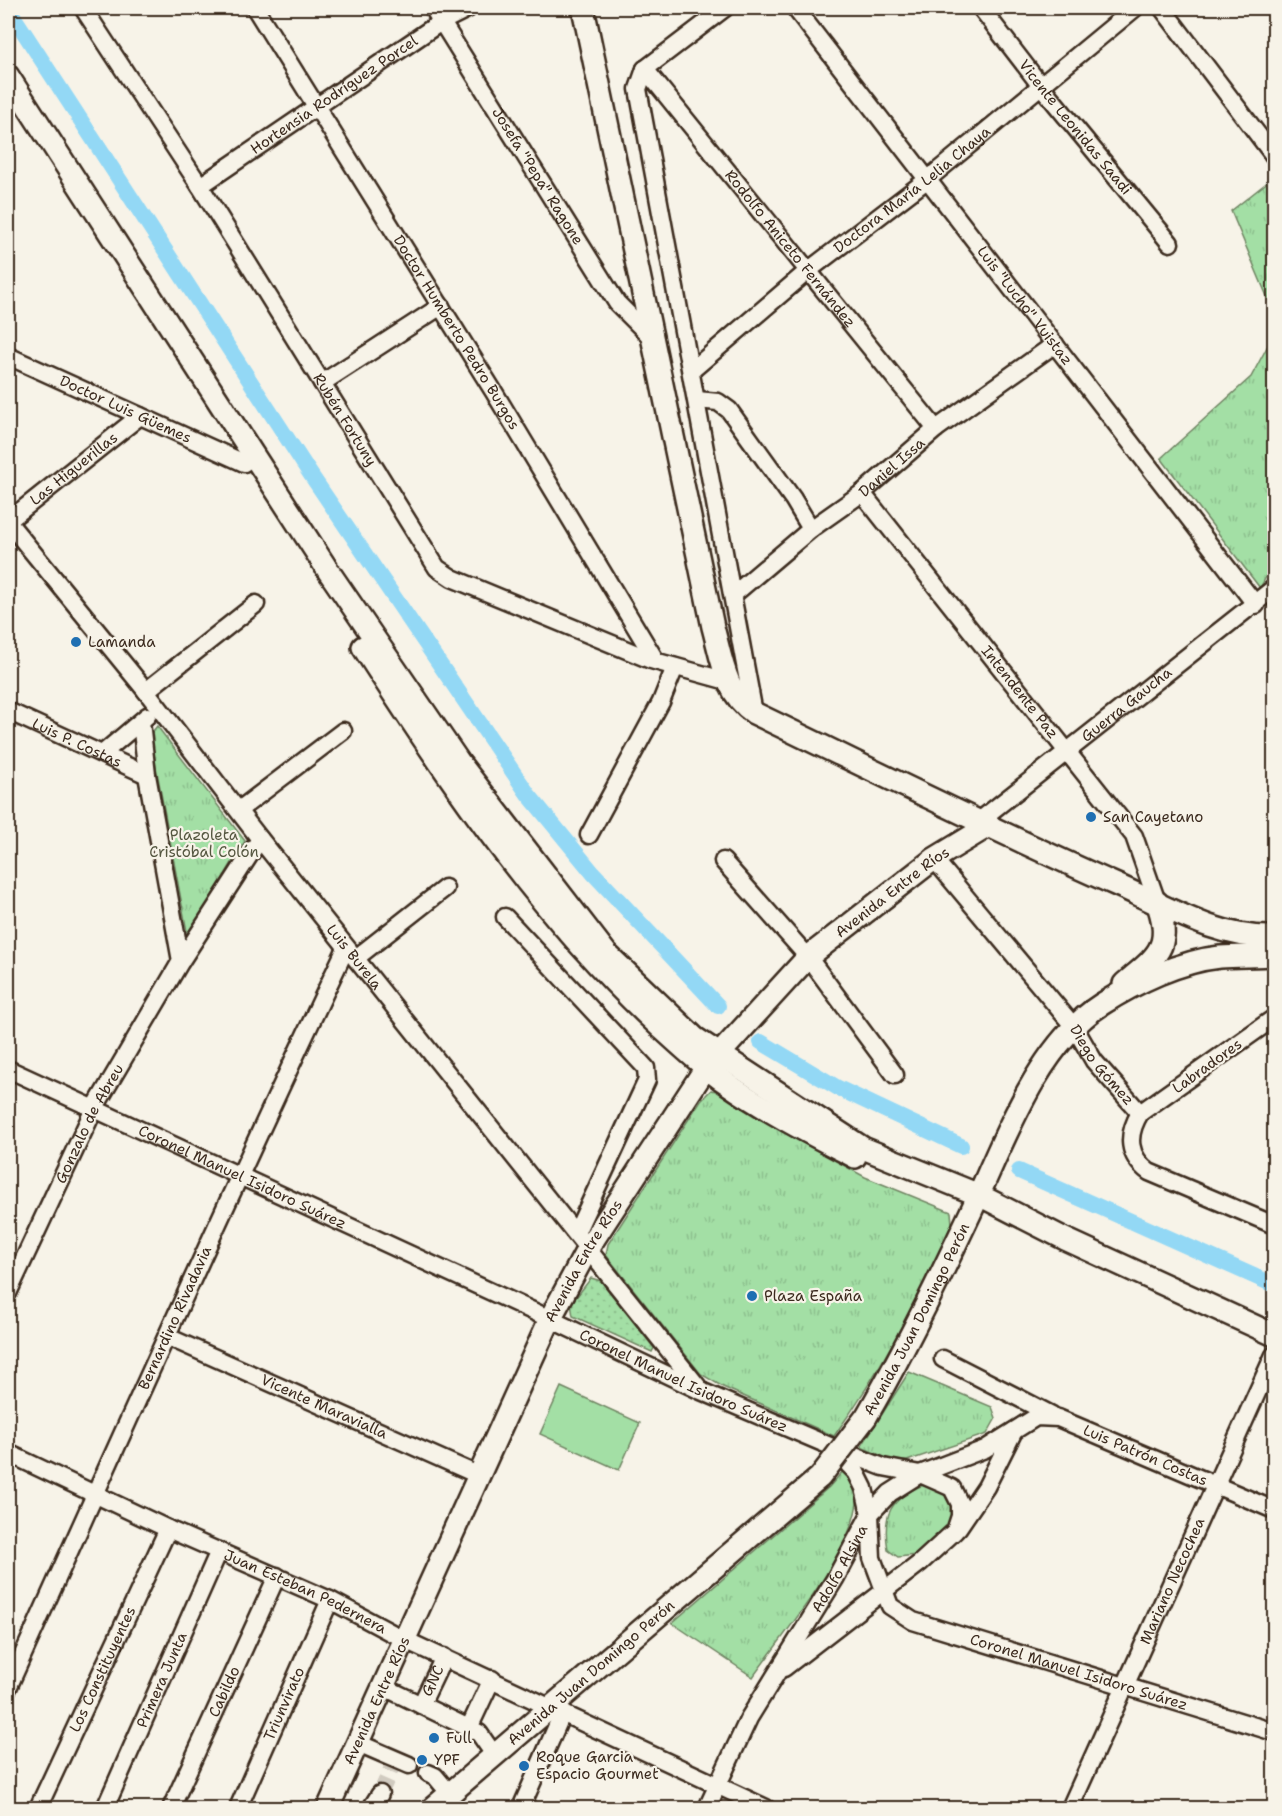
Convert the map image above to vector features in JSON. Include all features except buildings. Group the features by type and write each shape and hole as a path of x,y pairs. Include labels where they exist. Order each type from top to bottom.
{"main road":[{"path":"584,8 711,615 727,681 742,704 754,713"},
{"path":"8,76 203,381 461,765 606,953 695,1038 714,1062 724,1082 800,1129 886,1172 976,1201 1275,1335"},
{"path":"8,103 446,775 519,871 594,962 641,1009 714,1062"},
{"name":"Avenida Juan Domingo Perón","path":"754,713 1220,932 1257,938 1274,951"},
{"name":"Avenida Entre Ríos","path":"328,1809 384,1687 403,1639 480,1476 582,1241 714,1062 808,957 984,823"},
{"path":"1101,1005 1159,950 1165,927 1157,902"},
{"name":"Avenida Juan Domingo Perón","path":"433,1809 495,1756 559,1710 819,1477 866,1416 905,1350 1016,1112 1044,1064 1075,1028 1101,1005 1177,968 1218,957 1274,951"},
{"path":"976,1201 1067,1247 1275,1344"}],"street":[{"name":"Rubén Fortuny","path":"83,8 201,186 437,568 452,578 656,661 727,681"},
{"name":"Doctor Humberto Pedro Burgos","path":"255,8 441,306 656,661"},
{"name":"Hortensia Rodríguez Porcel","path":"201,186 317,107 437,15 469,8"},
{"path":"725,8 645,69 638,89 754,713"},
{"name":"Luis \"Lucho\" Vuistaz","path":"795,8 1256,604"},
{"name":"Vicente Leonidas Saadi","path":"981,8 1041,86 1170,243"},
{"name":"Doctora María Lelia Chaya","path":"691,371 809,270 928,179 1135,8"},
{"path":"1162,8 1275,156"},
{"name":"Josefa \"Pepa\" Ragone","path":"437,15 617,303 652,338"},
{"name":"Rodolfo Aniceto Fernández","path":"645,69 936,429"},
{"path":"322,383 441,306"},
{"name":"Daniel Issa","path":"733,595 811,529 862,493 936,429 1055,344"},
{"name":"Doctor Luis Güemes","path":"8,356 244,463"},
{"path":"697,400 718,402 729,410 794,499 811,529"},
{"name":"Las Higuerillas","path":"8,522 140,416"},
{"name":"Intendente Paz","path":"862,493 1134,836 1157,902"},
{"name":"Luis Burela","path":"8,522 158,706 351,953 701,1391"},
{"name":"Guerra Gaucha","path":"984,823 1068,752 1275,588"},
{"path":"146,691 256,604"},
{"path":"589,835 661,702 675,667"},
{"path":"102,754 158,706"},
{"name":"Luis P. Costas","path":"8,711 147,774"},
{"path":"141,722 147,774 181,961"},
{"path":"239,810 344,731"},
{"name":"Gonzalo de Abreu","path":"8,1293 94,1109 181,961 260,838"},
{"name":"Diego Gómez","path":"934,859 1075,1028 1094,1060 1140,1113 1134,1123 1131,1148 1137,1163 1149,1172 1275,1225"},
{"path":"723,861 808,957 895,1075"},
{"name":"Bernardino Rivadavia","path":"8,1688 168,1337 237,1177 351,953 445,888"},
{"path":"505,917 646,1068 647,1080 582,1241"},
{"name":"Labradores","path":"1140,1113 1275,1018"},
{"name":"Coronel Manuel Isidoro Suárez","path":"8,1069 237,1177 550,1318 701,1391 830,1446 856,1472 864,1488 870,1514 872,1558 883,1592 890,1606 913,1621 1125,1688 1275,1732"},
{"name":"Vicente Maravialla","path":"168,1337 480,1476"},
{"name":"Mariano Necochea","path":"1076,1807 1125,1688 1275,1355"},
{"path":"943,1359 1058,1418"},
{"name":"Luis Patrón Costas","path":"1016,1428 1036,1417 1058,1418 1275,1510"},
{"name":"Adolfo Alsina","path":"706,1809 749,1718 835,1579 870,1514 890,1493 920,1474 985,1449 1016,1428"},
{"name":"Adolfo Alsina","path":"774,1675 883,1592 955,1531 986,1487 1016,1428"},
{"path":"830,1446 883,1467 920,1474 952,1488 960,1504 960,1516 955,1531"},
{"name":"Juan Esteban Pedernera","path":"8,1453 168,1529 330,1600 403,1639 718,1784 766,1809"},
{"name":"Los Constituyentes","path":"38,1809 168,1529"},
{"name":"Primera Junta","path":"105,1809 219,1551"},
{"name":"Cabildo","path":"171,1809 277,1576"},
{"name":"Triunvirato","path":"238,1809 330,1600"},
{"name":"GNC","path":"422,1705 444,1657"},
{"path":"469,1728 492,1679"},
{"path":"384,1687 478,1733 495,1756"},
{"path":"521,1809 559,1710"},
{"path":"358,1743 399,1763"},
{"path":"428,1773 435,1776 450,1794"},
{"path":"371,1809 380,1794"}],"green space":[{"path":"1274,177 1274,313 1231,211"},
{"path":"1274,334 1273,564 1260,588 1161,458 1251,377"},
{"name":"Plazoleta Cristóbal Colón","path":"157,726 245,841 188,937 150,735"},
{"path":"711,1090 722,1092 792,1137 865,1177 951,1212 952,1224 912,1306 868,1385 834,1436 723,1387 701,1374 606,1255 608,1244 701,1100"},
{"path":"591,1278 601,1281 654,1348 652,1352 573,1316 571,1304"},
{"path":"909,1372 992,1407 996,1418 987,1434 907,1461 894,1461 861,1447"},
{"path":"561,1387 640,1423 619,1470 540,1434"},
{"path":"845,1469 854,1479 857,1499 852,1524 822,1581 753,1677 672,1623 829,1487"},
{"path":"923,1485 939,1491 951,1501 952,1524 916,1555 898,1557 888,1550 886,1527 888,1517 896,1502"}],"waterway":[{"path":"8,8 311,475 528,794 593,873 718,1006"},
{"path":"761,1042 838,1088 961,1146"},
{"path":"1019,1171 1274,1285"}],"tunnel":[{"path":"380,1794 393,1765"}],"place":[{"name":"Lamanda","path":"76,642"},
{"name":"San Cayetano","path":"1091,817"},
{"name":"Plaza España","path":"752,1296"},
{"name":"Full","path":"434,1738"},
{"name":"YPF","path":"422,1760"},
{"name":"Roque Garcia Espacio Gourmet","path":"524,1766"}]}
